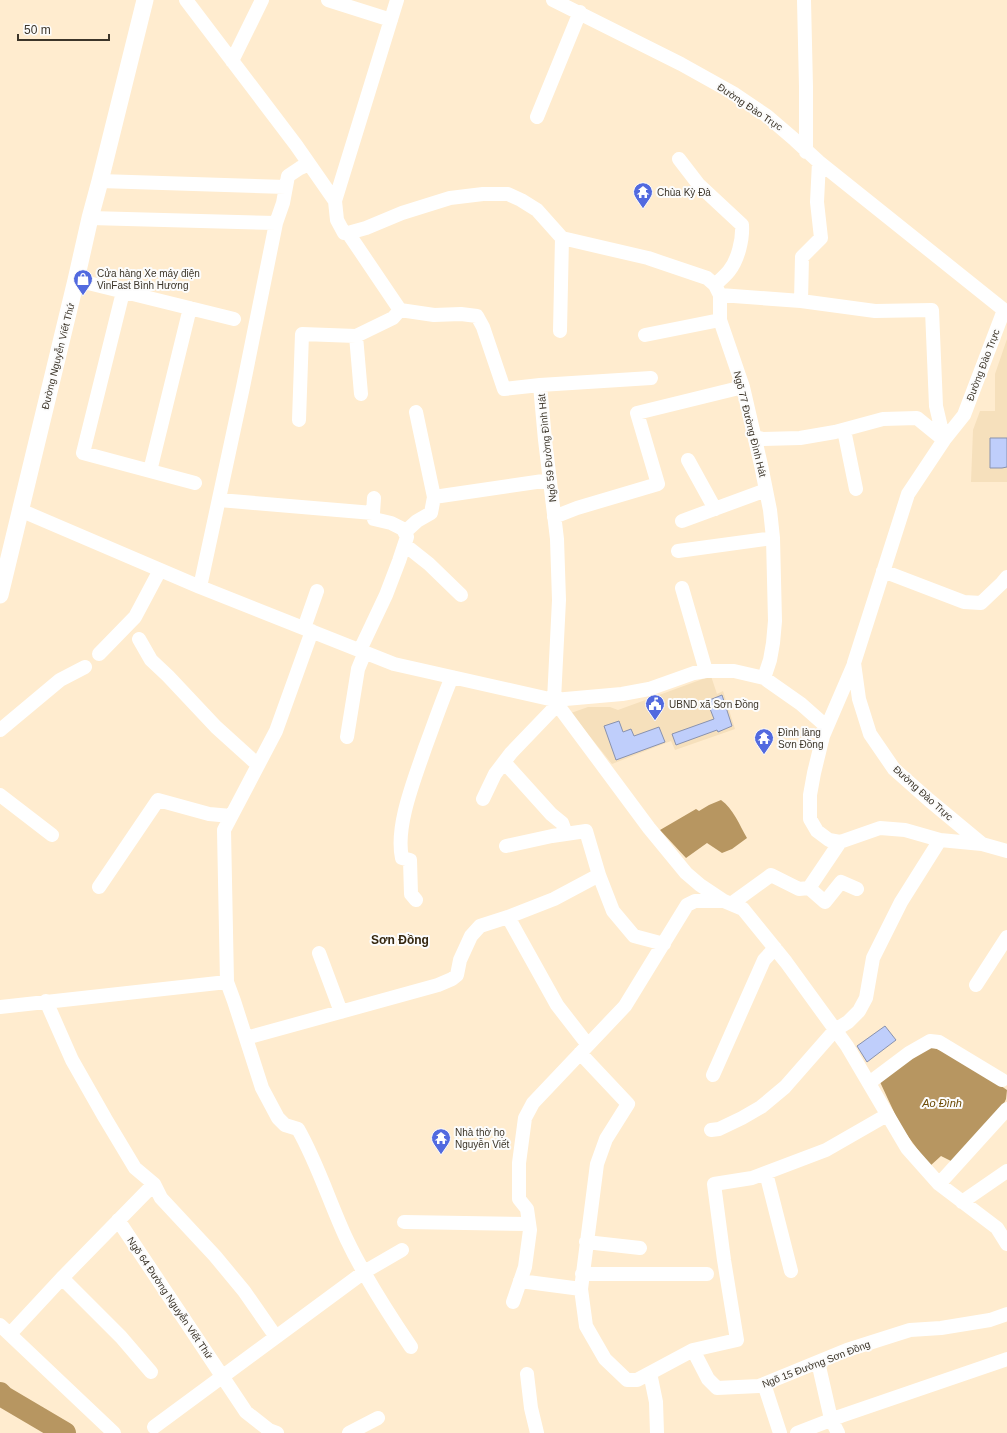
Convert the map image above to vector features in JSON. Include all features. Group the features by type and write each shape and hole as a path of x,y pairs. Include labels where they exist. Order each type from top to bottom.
{"main road":[{"name":"Đường Nguyễn Viết Thứ","path":"0,595 90,218 145,0"}],"street":[{"path":"186,0 296,145 335,201 338,220 344,233 348,233 400,310 393,318 356,336 302,334 299,420"},
{"path":"232,61 262,0"},
{"path":"328,0 391,20"},
{"path":"335,201 397,0"},
{"name":"Đường Đào Trực","path":"553,0 580,12 681,64 733,93 767,116 818,162 1005,310 964,415 944,440 908,494 854,663 859,699 870,734 894,769 982,844 1007,851"},
{"path":"804,0 806,152"},
{"path":"537,117 580,12"},
{"path":"679,159 699,185 742,225 742,233 736,257 717,290"},
{"path":"801,301 802,257 821,238 817,202 818,162"},
{"path":"200,587 243,387 276,223 283,204 288,176 309,164"},
{"path":"100,181 286,187"},
{"path":"348,233 366,228 402,213 450,198 483,194 508,194 537,210 562,238 648,258 707,278 717,290 875,311 932,310 936,406 944,440"},
{"path":"90,218 276,223"},
{"path":"560,331 562,238"},
{"path":"76,280 234,319"},
{"name":"Ngõ 77 Đường Đình Hát","path":"717,290 720,320 743,387 770,510 773,538 776,620 772,649 764,678"},
{"path":"123,292 83,453 195,483"},
{"path":"150,471 190,308"},
{"name":"Ngõ 59 Đường Đình Hát","path":"400,310 434,315 461,314 477,316 483,327 504,389 540,385 557,539 559,600 556,702"},
{"path":"645,335 720,320"},
{"path":"356,336 361,394"},
{"path":"540,385 651,378"},
{"path":"554,517 577,508 658,484 637,413 743,387"},
{"path":"347,737 362,651 386,595 404,538 417,521 431,513 434,497 416,412"},
{"path":"755,437 763,439 800,438 844,430 883,419 917,418 944,440"},
{"path":"844,430 856,489"},
{"path":"688,460 715,509"},
{"path":"434,497 550,480"},
{"path":"682,521 766,490"},
{"path":"374,498 374,519 391,523 403,529 404,538 461,595"},
{"path":"219,500 373,513"},
{"path":"20,510 200,587 394,664 556,702 622,694 649,689 694,673 706,671 734,671 764,678 801,704 827,727"},
{"path":"678,551 773,538"},
{"path":"99,654 135,617 160,570"},
{"path":"883,571 964,602 981,603 1007,577"},
{"path":"682,588 706,671"},
{"path":"317,591 308,629 276,731 224,830 227,982 262,1088 278,1118 285,1124 298,1129 308,1147 348,1241 364,1272 379,1299 412,1347"},
{"path":"139,639 151,660 216,727 258,765"},
{"path":"854,663 823,736 810,795 810,819 817,831 829,840 840,842 880,828 905,830 940,840 982,844"},
{"path":"0,730 60,680 85,667"},
{"path":"416,900 411,894 410,860 402,858 400,851 403,820 412,783 452,677"},
{"path":"483,799 495,774 504,762 556,702"},
{"path":"556,702 649,828 686,873 700,885 743,909 775,948 847,1046 907,1148 939,1184 997,1228 1006,1240"},
{"path":"504,762 551,814 562,823 566,834"},
{"path":"0,796 52,835"},
{"path":"99,886 158,800 209,814 231,816"},
{"path":"506,846 552,836 586,831 599,875 613,911 634,936 664,944"},
{"path":"711,1130 719,1129 761,1107 785,1087 835,1030 848,1022 859,1011 866,998 872,958 901,902 940,840"},
{"path":"809,888 840,842"},
{"path":"246,1038 438,985 452,979 457,975 460,960 471,936 480,926 554,899 599,875"},
{"path":"513,1302 525,1267 530,1230 527,1209 519,1199 519,1163 525,1118 533,1103 625,1006 687,905 695,901 728,902 771,875 799,888 809,888 825,902 841,882 857,889"},
{"path":"508,917 557,1005 584,1049 628,1104 606,1139 597,1164 580,1289 586,1326 605,1359 627,1380 637,1380 694,1350 737,1340 714,1184 752,1178 826,1150 888,1115"},
{"path":"976,985 1007,937"},
{"path":"713,1075 764,960 775,948"},
{"path":"319,953 341,1012"},
{"path":"0,1007 227,982"},
{"path":"46,1001 72,1060 135,1168 154,1184 161,1198 215,1256 244,1291 276,1337"},
{"path":"869,1083 909,1053 930,1041 939,1042 1005,1079"},
{"path":"939,1184 1007,1109"},
{"path":"962,1202 1007,1171"},
{"path":"766,1173 791,1271"},
{"path":"114,1433 5,1329 62,1278 154,1184"},
{"name":"Ngõ 64 Đường Nguyễn Viết Thứ","path":"118,1220 246,1412 270,1430 277,1433"},
{"path":"404,1222 529,1224"},
{"path":"586,1242 640,1248"},
{"path":"154,1426 364,1272 402,1250"},
{"path":"582,1274 706,1274"},
{"path":"62,1278 121,1337 151,1372"},
{"path":"520,1281 580,1289"},
{"name":"Ngõ 15 Đường Sơn Đồng","path":"694,1350 708,1379 717,1388 759,1386 847,1350 910,1330 940,1328 990,1320 1007,1314"},
{"path":"797,1433 1007,1359"},
{"path":"818,1362 831,1420 838,1433"},
{"path":"650,1373 656,1402 657,1433"},
{"path":"528,1374 531,1408 537,1433"},
{"path":"764,1384 780,1433"},
{"path":"349,1433 378,1418"}],"shaded area":[{"path":"1007,339 1007,482 971,482 973,430 980,411 995,411 995,374"},
{"name":"UBND xã Sơn Đồng","path":"711,676 717,694 723,691 735,729 675,750 671,741 612,764 571,713 588,707 610,707 618,710"}],"water":[{"path":"721,800 733,812 747,838 732,849 722,853 707,843 686,858 660,830 696,809 699,811"},
{"name":"Ao Đình","path":"929,1046 958,1057 1007,1090 1006,1099 1002,1108 953,1162 941,1156 930,1166 901,1127 880,1082"}],"building":[{"path":"990,438 1007,438 1007,467 990,468"},
{"path":"722,695 732,726 676,745 672,734 714,719 707,701"},
{"path":"619,721 623,732 631,729 634,736 659,727 665,742 616,760 604,726"},
{"path":"885,1026 896,1040 867,1062 857,1046"}],"waterway":[{"path":"0,1393 4,1397 65,1433"}],"place":[{"name":"Chùa Kỳ Đà","path":"643,209"},
{"name":"Cửa hàng Xe máy điện VinFast Bình Hương","path":"83,296"},
{"name":"UBND xã Sơn Đồng","path":"655,721"},
{"name":"Đình làng Sơn Đồng","path":"764,755"},
{"name":"Nhà thờ họ Nguyễn Viết","path":"441,1155"}],"district":[{"name":"Sơn Đồng","path":"400,940"}]}
